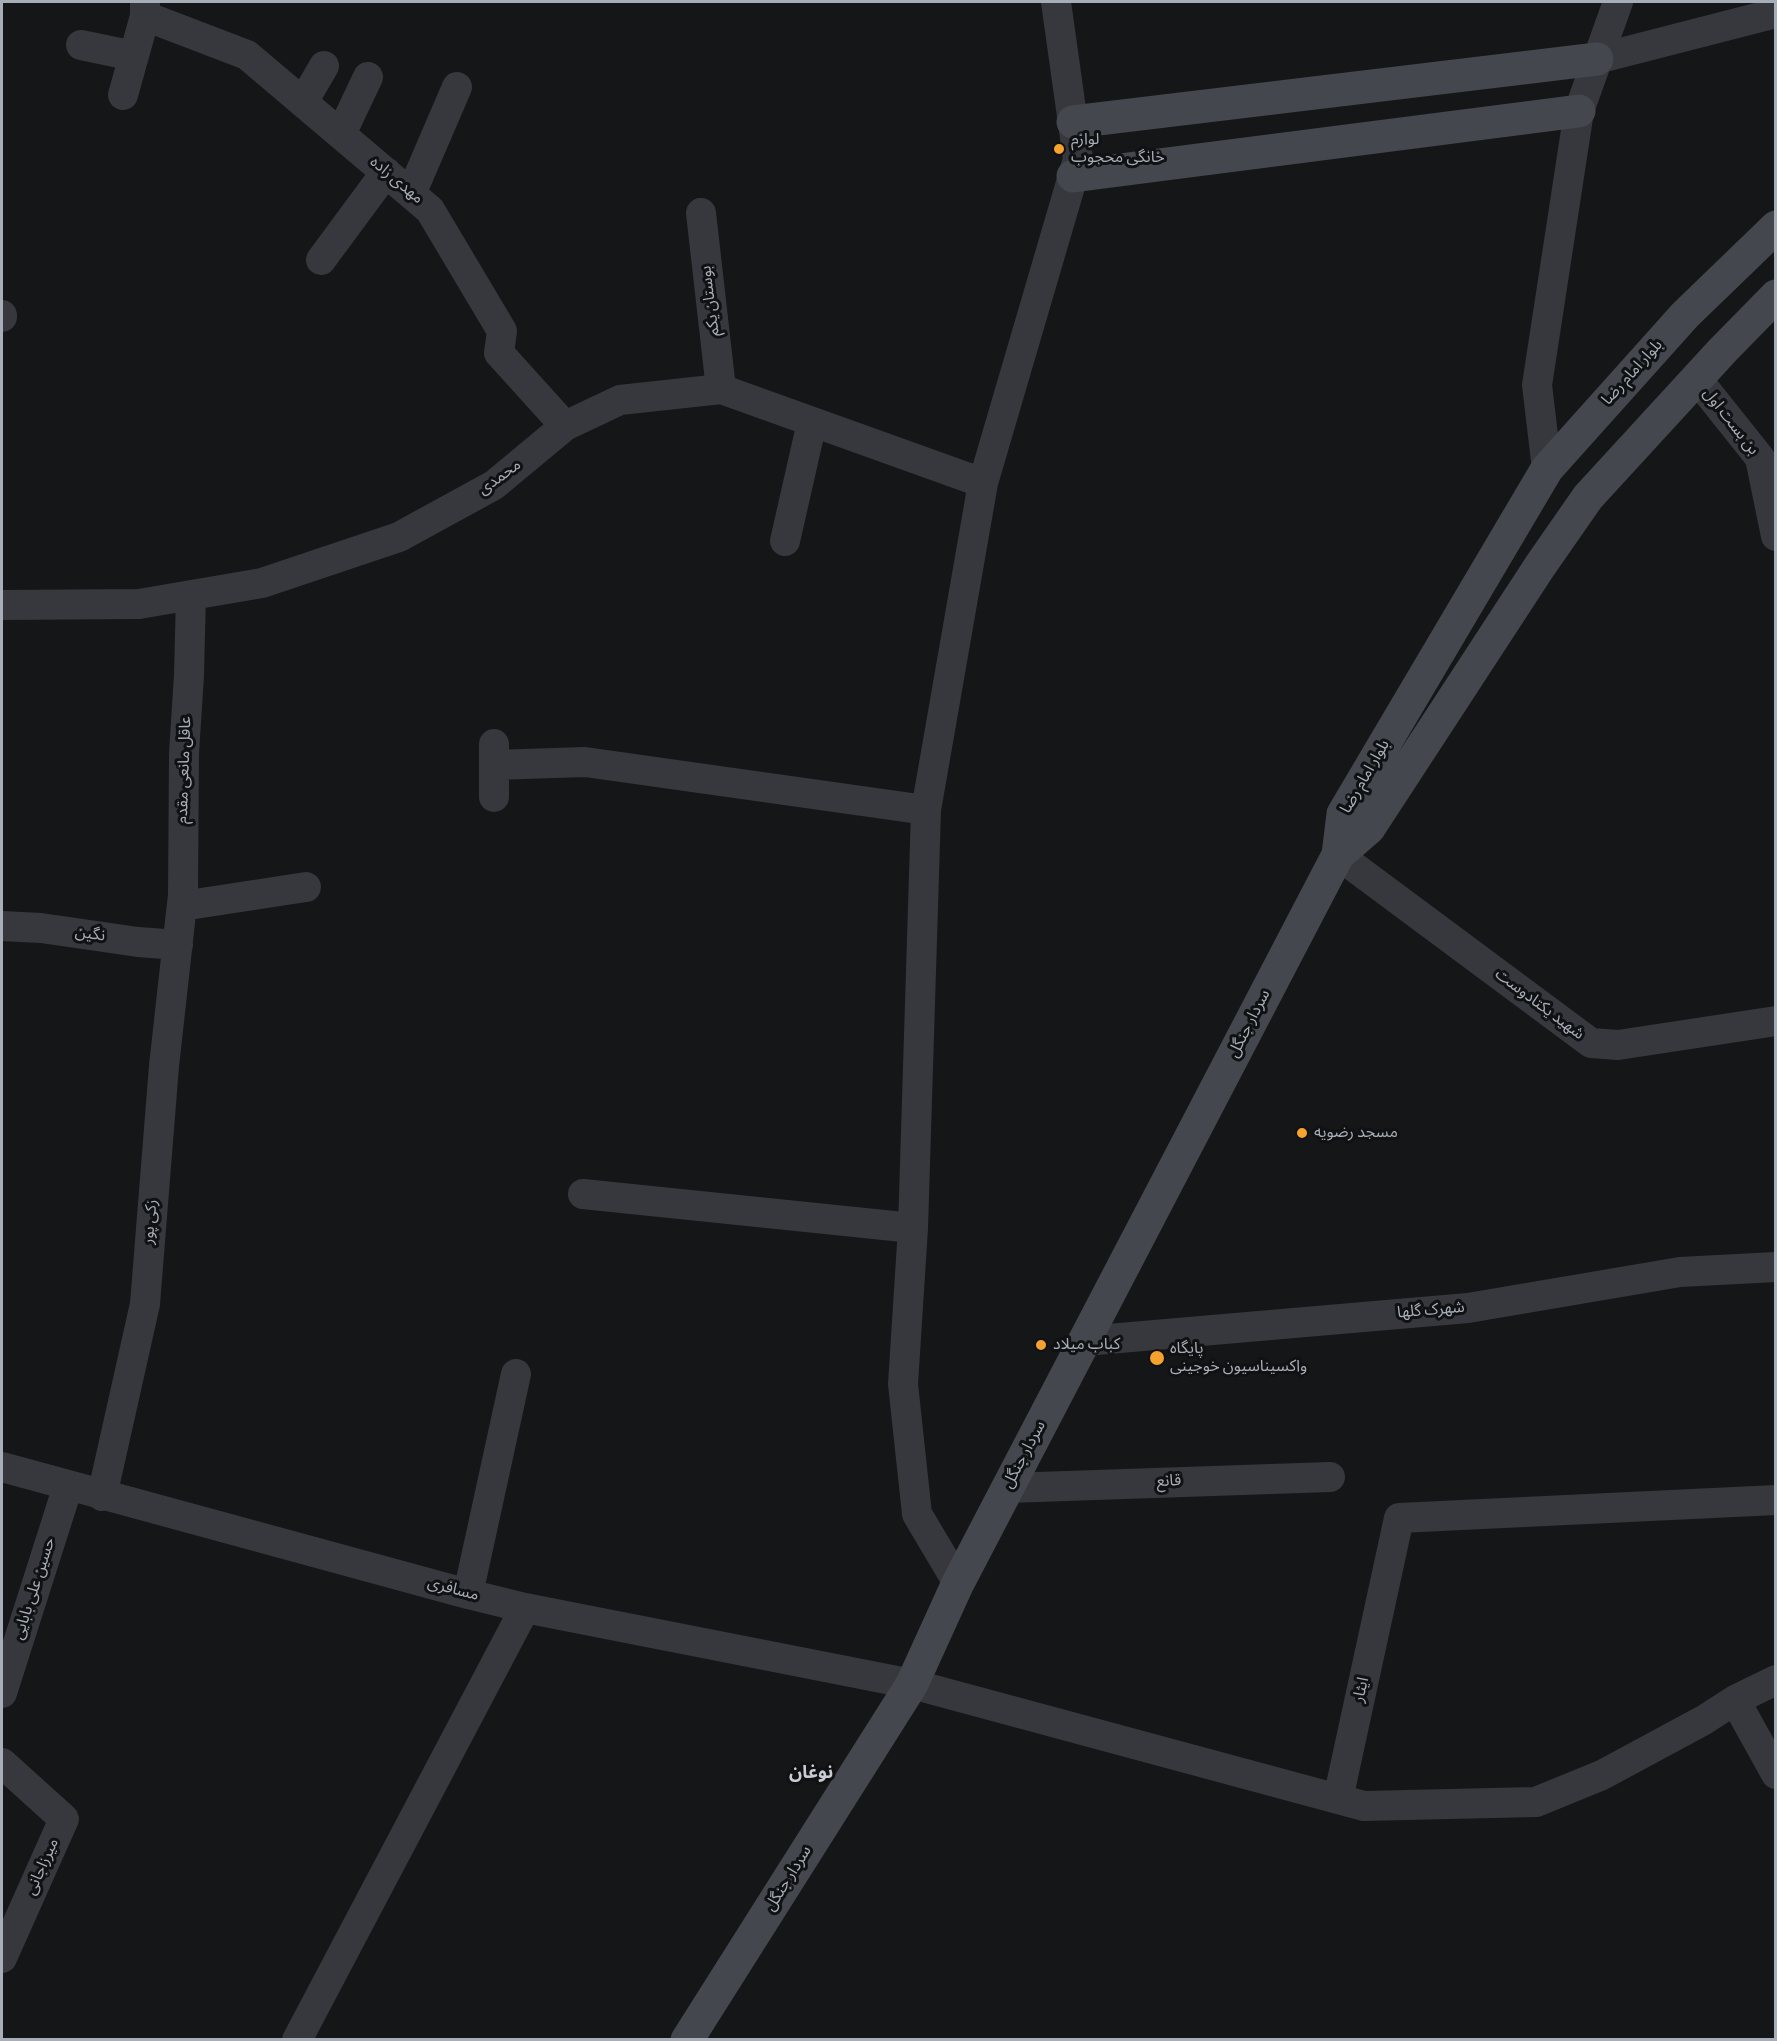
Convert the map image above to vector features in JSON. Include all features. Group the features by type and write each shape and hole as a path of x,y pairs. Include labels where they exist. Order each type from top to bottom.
{"main road":[{"path":"1073,122 1597,59"},
{"path":"1073,176 1579,111"},
{"name":"بلوار امام رضا","path":"1338,855 1343,814 1547,469 1685,315 1776,227"},
{"name":"بلوار امام رضا","path":"1338,855 1369,828 1540,566 1588,497 1776,296"},
{"path":"1659,345 1697,379"},
{"path":"1547,469 1588,497"},
{"name":"سردار جنگل","path":"687,2040 912,1684 958,1583 1338,855"}],"street":[{"path":"958,1583 917,1514 903,1384 913,1228 926,810 983,483 1078,159 1056,2"},
{"path":"1547,469 1537,385 1579,111 1618,2"},
{"path":"123,95 145,9"},
{"name":"مهدی زاده","path":"145,9 247,55 430,210 502,331 499,353 566,426"},
{"path":"1597,59 1776,14"},
{"path":"81,45 134,56"},
{"path":"303,102 324,66"},
{"path":"341,134 368,76"},
{"path":"411,194 457,87"},
{"path":"321,260 386,172"},
{"name":"بوستان یکم","path":"700,213 721,389"},
{"name":"بن بست اول","path":"1697,379 1760,458 1776,536"},
{"name":"محمدی","path":"2,605 139,604 262,584 399,537 494,485 566,426 620,400 721,389 983,483"},
{"path":"785,541 812,422"},
{"name":"عاقل مانعی مقدم","path":"178,945 182,906 183,753 189,675 191,595"},
{"path":"494,797 494,754 585,762 926,810"},
{"name":"شهید یکتادوست","path":"1338,855 1591,1043 1618,1045 1776,1021"},
{"path":"182,906 306,887"},
{"name":"نگین","path":"2,926 41,928 138,942 178,945"},
{"name":"زکی پور","path":"102,1496 145,1304 164,1066 178,945"},
{"path":"583,1194 913,1228"},
{"name":"شهرک گلها","path":"1085,1341 1468,1308 1680,1272 1776,1268"},
{"path":"468,1594 516,1374"},
{"name":"مسافری","path":"2,1467 102,1496 525,1608 912,1684"},
{"name":"قانع","path":"1008,1488 1330,1477"},
{"name":"حسین علی بابایی","path":"2,1693 68,1486"},
{"name":"ایثار","path":"1338,1799 1399,1518 1776,1500"},
{"path":"297,2040 525,1608"},
{"path":"912,1684 1364,1806 1536,1802 1602,1775 1704,1720 1735,1700 1776,1680"},
{"path":"1735,1700 1776,1774"},
{"name":"میرزاجانی","path":"2,1763 64,1819 2,1958"}],"place":[{"name":"لوازم خانگی محجوب","path":"1059,149"},
{"name":"مسجد رضویه","path":"1302,1133"},
{"name":"کباب میلاد","path":"1041,1345"},
{"name":"پایگاه واکسیناسیون خوجینی","path":"1157,1358"}],"district":[{"name":"نوغان","path":"811,1774"}]}
